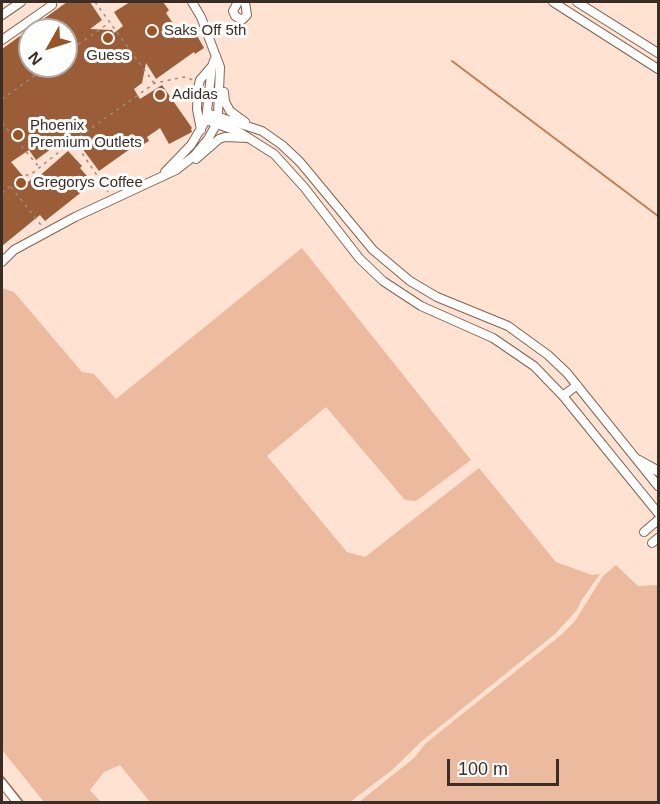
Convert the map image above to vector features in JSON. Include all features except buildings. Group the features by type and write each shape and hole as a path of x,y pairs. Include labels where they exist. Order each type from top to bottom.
{"main road":[{"path":"638,460 658,471"}],"street":[{"path":"2,15 21,2"},
{"path":"2,40 52,5 51,2"},
{"path":"185,2 201,17"},
{"path":"176,170 194,156 208,139 217,120 220,67 201,17 192,2"},
{"path":"238,2 233,11 235,16 242,20 247,15 245,2"},
{"path":"553,2 658,69"},
{"path":"577,2 658,53"},
{"path":"159,177 185,152 201,130 207,116 216,56"},
{"path":"201,130 197,109 200,82 213,66"},
{"path":"219,77 224,87 225,102 230,111 282,145 300,162 373,249 397,271 437,297 516,331 560,365 658,486"},
{"path":"207,116 252,138 274,154 376,275 431,311 480,332 517,353 539,371 563,396 658,513"},
{"path":"217,120 262,131"},
{"path":"2,261 14,250 47,232 112,199 190,165 219,139 225,137 252,138"},
{"path":"431,311 437,297"},
{"path":"563,396 577,385"},
{"path":"644,532 658,520"},
{"path":"2,783 17,802"}],"path":[{"path":"95,2 155,83"},
{"path":"78,45 110,22"},
{"path":"2,99 31,78"},
{"path":"2,193 155,83 184,78 200,82"},
{"path":"2,123 39,167"},
{"path":"73,141 112,199"},
{"path":"10,186 47,232"}],"shaded area":[{"path":"302,248 471,460 416,501 405,500 326,407 267,456 347,552 365,557 479,468 556,562 592,575 600,574 577,610 555,634 422,741 392,770 350,802 150,802 120,765 104,772 90,790 101,802 44,802 2,750 2,288 14,292 82,372 94,374 116,399"},
{"path":"616,565 638,586 658,585 658,802 359,802 414,758 426,743 561,635 575,621 603,576"}],"waterway":[{"path":"452,61 658,216"},
{"path":"2,776 23,802"}],"place":[{"name":"Saks Off 5th","path":"152,31"},
{"name":"Guess","path":"108,38"},
{"name":"Adidas","path":"160,95"},
{"name":"Phoenix Premium Outlets","path":"18,135"},
{"name":"Gregorys Coffee","path":"21,183"}]}
